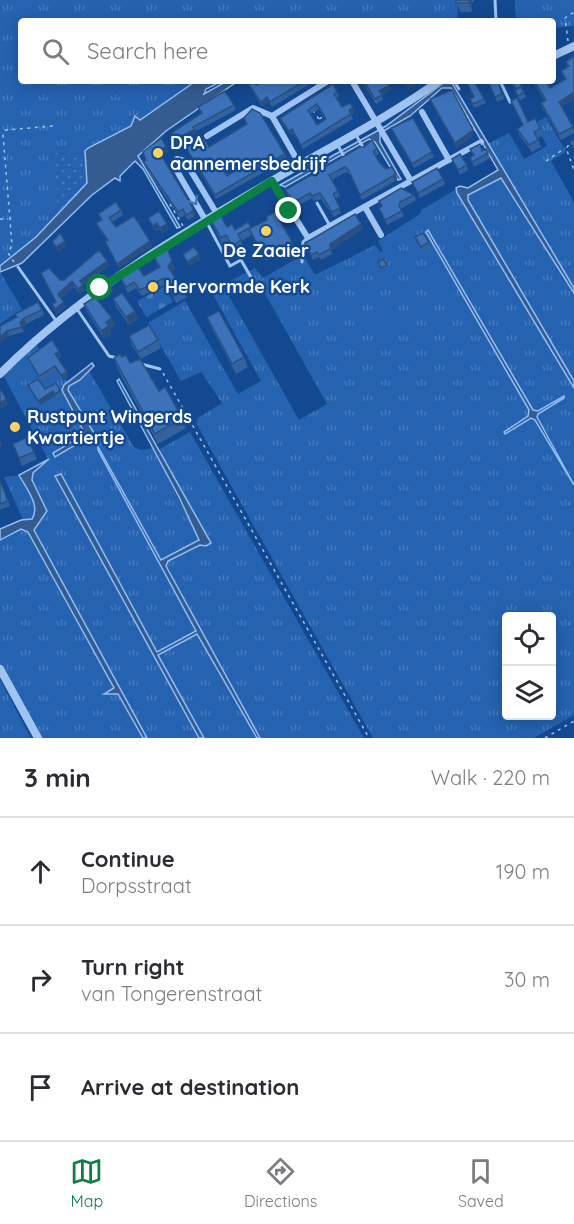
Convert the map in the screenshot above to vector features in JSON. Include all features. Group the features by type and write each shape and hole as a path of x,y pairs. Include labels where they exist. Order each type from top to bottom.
{"street":[{"path":"556,55 574,46"},
{"path":"272,116 323,84"},
{"path":"354,84 411,181"},
{"path":"0,374 116,276 300,165 380,128 434,84"},
{"path":"207,136 253,108 272,116 300,165"},
{"path":"422,112 449,160"},
{"path":"272,181 308,238 481,142"},
{"path":"206,221 174,166 177,159 185,160 217,214"},
{"path":"365,207 381,235"},
{"path":"0,669 38,738"}],"lane":[{"path":"495,0 496,18"},
{"path":"456,84 459,90"},
{"path":"501,84 510,102"},
{"path":"357,137 364,149"},
{"path":"339,147 345,157"},
{"path":"317,203 330,226"},
{"path":"206,221 230,266 241,260 252,279"},
{"path":"302,262 303,242 308,238"},
{"path":"18,267 58,324"},
{"path":"77,308 109,356 119,358"},
{"path":"140,363 160,369"}],"path":[{"path":"567,38 566,18 574,12"},
{"path":"304,96 324,128"},
{"path":"459,102 481,142"},
{"path":"310,124 326,115"},
{"path":"10,258 8,253 12,245 8,219 3,134 6,130 54,126"},
{"path":"189,146 207,136"},
{"path":"546,161 574,140"},
{"path":"566,148 574,170"},
{"path":"221,164 230,179"},
{"path":"224,170 233,164"},
{"path":"165,196 187,233"},
{"path":"0,219 8,219"},
{"path":"160,369 369,738"},
{"path":"545,738 574,721"}],"green space":[{"path":"0,0 457,0 458,18 18,18 18,84 192,84 139,120 135,117 131,126 88,148 86,154 56,153 58,216 14,257 0,266"},
{"path":"515,0 574,0 574,26 556,28 556,18 516,18"},
{"path":"546,117 566,152 551,161 574,202 574,288 487,144 509,133 524,159 547,146 535,123"},
{"path":"55,153 86,154 87,183 58,216"},
{"path":"501,177 574,293 574,383 461,193 467,198 467,195"},
{"path":"457,189 574,388 574,715 534,738 373,738 196,423 198,418 222,403 201,372 181,381 148,323 185,301 238,394 261,381 211,291 255,268 263,278 303,255 314,273 317,274 375,245 381,252 383,251 378,241 420,214 421,210","holes":["250,284 256,294 263,290 327,404 299,420 229,296"]},
{"path":"439,261 457,293 441,302 424,269"},
{"path":"0,272 22,309 0,324"},
{"path":"165,286 173,302 146,317 137,301"},
{"path":"387,301 406,331 387,342 370,310"},
{"path":"35,344 68,382 64,385 85,430 85,434 60,450 56,457 88,438 96,442 94,433 68,391 69,386 89,371 134,447 141,450 153,448 199,540 161,560 98,448 257,738 202,738 61,474 57,474 55,477 199,738 41,738 0,664 0,540 43,519 46,511 32,480 33,473 48,459 2,373"},
{"path":"190,432 364,738 260,738 166,566 168,561 200,545 206,546 158,450"},
{"path":"19,475 34,503 32,519 23,520 4,477"},
{"path":"0,680 31,738 0,738"}],"shaded area":[{"path":"192,84 216,84 206,89 204,94 222,84 234,84 166,131 138,156 180,227 177,228 143,169 135,161 120,176 120,181 115,178 92,195 22,263 0,272 0,266 36,237 87,183 85,151 131,126 135,116 140,120"},
{"path":"442,84 453,84 574,288 574,293 501,178 468,195 468,200 574,381 574,388 457,193 456,188 460,186 468,188 498,170 451,88 442,88 410,116 380,133 380,142 401,179 398,180 375,142 369,139 285,187 280,185 386,126"},
{"path":"428,230 533,410 538,411 564,396 537,417 574,485 535,420 531,418 505,434 504,432 528,416 529,410 426,232"},
{"path":"92,363 94,366 80,380 69,386 68,390 94,433 97,443 87,438 55,457 53,453 85,434 62,390 64,385"},
{"path":"119,379 211,543 206,546 200,545 168,561 166,566 260,738 257,738 197,634 158,655 204,738 199,738 55,476 61,474 157,652 196,631 98,450 98,447 161,560 199,540 179,497 117,381"},
{"path":"49,459 33,473 32,480 47,511 34,530 147,738 143,738 118,694 104,694 114,688 28,532 21,529 0,540 0,529 21,520 32,519 34,514 34,503 19,475"}],"building":[{"path":"456,0 469,0 469,3 456,3"},
{"path":"574,56 574,92 559,102 573,127 559,134 541,103 546,100 536,84 547,84 550,88 566,79 561,71 569,66 566,62"},
{"path":"300,84 270,102 267,97 261,102 249,85"},
{"path":"333,84 337,92 334,94 342,107 350,103 353,108 349,110 351,114 301,145 292,129 289,131 280,118","holes":["317,104 326,119 317,125 308,110"]},
{"path":"366,84 389,84 379,91 382,95 375,99"},
{"path":"468,84 476,84 484,99 473,104 470,99 474,97"},
{"path":"489,84 499,84 502,94 495,97"},
{"path":"514,84 521,84 522,86 516,89"},
{"path":"521,87 524,92 518,96 515,90"},
{"path":"452,90 473,130 455,143 430,99"},
{"path":"225,91 234,105 193,127 195,129 186,134 193,145 204,138 209,147 247,124 244,118 252,109 260,113 285,154 215,195 180,138 175,141 171,133 202,113 198,107","holes":["230,160 237,170 227,176 220,166"]},
{"path":"517,98 528,122 535,118 540,128 534,132 538,140 529,145 517,129 523,125 511,101"},
{"path":"413,118 432,152 412,164 391,128"},
{"path":"161,138 166,146 159,152 193,208 192,212 186,215 183,209 178,212 143,161 146,160 143,152"},
{"path":"372,140 377,149 373,151 379,162 386,169 392,167 395,173 360,195 345,167 329,175 338,191 333,194 340,208 332,212 320,193 312,196 310,193 294,202 285,190 360,147 364,147"},
{"path":"480,144 482,151 486,149 488,153 472,162 470,158 474,155 470,149"},
{"path":"460,154 467,165 458,170 452,159"},
{"path":"437,168 443,179 418,193 412,182"},
{"path":"401,188 414,195 400,202 399,206 402,211 385,220 379,208 382,206 379,201"},
{"path":"116,202 121,210 109,218 116,227 134,216 150,241 117,264 105,241 108,240 96,223 102,220 98,214"},
{"path":"159,211 167,224 160,228 157,223 153,226 148,218"},
{"path":"275,212 292,242 282,248 280,245 263,254 249,229 267,220 267,216"},
{"path":"220,214 227,227 232,224 235,230 248,222 251,227 238,234 241,240 232,246 226,235 221,238 210,219"},
{"path":"355,214 361,224 330,244 330,249 319,255 317,252 311,255 305,243"},
{"path":"60,233 65,241 56,247 52,242"},
{"path":"423,233 429,242 421,247 415,237"},
{"path":"166,245 172,261 168,267 184,291 173,296 164,278 140,290 134,282 126,287 119,276 136,264 144,276 160,267 152,254"},
{"path":"194,247 199,254 187,262 183,254"},
{"path":"99,250 107,261 80,281 83,285 78,289 72,281 58,294 64,302 55,309 52,304 56,302 41,273 49,268 60,280 64,280"},
{"path":"383,259 387,265 381,268 378,262"},
{"path":"122,293 135,311 126,317 113,299"},
{"path":"95,297 112,318 106,322 109,326 101,331 84,304"},
{"path":"38,302 42,310 24,318 20,323 22,327 7,331 0,337 0,326 17,317 15,314"},
{"path":"219,311 244,357 232,364 207,317"},
{"path":"149,325 158,340 138,352 129,336"},
{"path":"52,340 59,351 55,354 67,372 61,375 55,366 39,376 28,358"},
{"path":"120,354 122,357 126,355 130,363 140,359 159,391 165,387 182,418 155,434 114,358"},
{"path":"38,379 45,389 56,383 60,391 55,394 53,391 38,401 28,385"},
{"path":"0,388 6,399 0,403"},
{"path":"27,437 34,452 19,458 13,444"},
{"path":"0,480 8,501 0,504"}],"place":[{"name":"DPA aannemersbedrijf","path":"158,153"},
{"name":"De Zaaier","path":"266,231"},
{"name":"Hervormde Kerk","path":"153,287"},
{"name":"Rustpunt Wingerds Kwartiertje","path":"15,427"}],"route":[{"path":"100,288 272,181 289,211"}]}
